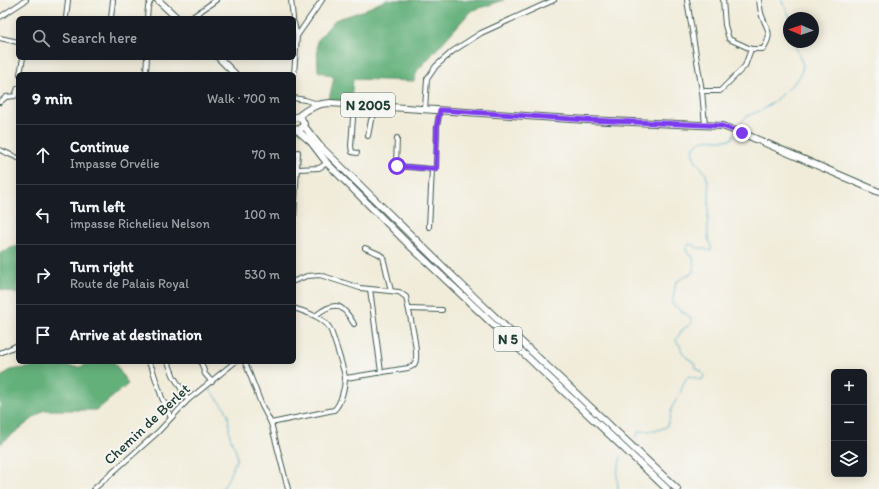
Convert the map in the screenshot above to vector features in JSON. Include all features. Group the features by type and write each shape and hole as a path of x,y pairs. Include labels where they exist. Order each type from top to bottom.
{"main road":[{"path":"158,0 175,16"},
{"path":"221,60 233,72"},
{"name":"N 2005","path":"296,116 318,104 330,103 587,120 722,126 742,133 879,192"},
{"path":"303,123 310,111 318,104"},
{"name":"N 5","path":"296,117 302,118 303,123 320,146 474,296 677,489"},
{"name":"N 5","path":"296,130 301,129 303,123"},
{"name":"N 5","path":"296,130 310,142 327,163 469,302 667,489"},
{"path":"320,146 328,158 327,163"}],"street":[{"path":"0,17 26,0"},
{"path":"66,16 68,0"},
{"path":"111,16 113,0"},
{"path":"147,16 148,7 151,0"},
{"path":"194,16 216,0"},
{"path":"291,0 293,16"},
{"path":"297,36 322,0"},
{"path":"425,109 428,79 436,66 454,51 481,33 554,0"},
{"path":"687,0 702,91 705,125"},
{"path":"723,0 725,25 729,39 751,49 763,49 768,41 769,31 761,14 760,0"},
{"path":"296,32 296,49"},
{"path":"0,38 16,42"},
{"path":"702,91 720,91 745,66 751,49"},
{"path":"20,72 23,60"},
{"path":"146,72 147,60"},
{"path":"294,72 295,60"},
{"path":"0,102 6,97 15,96 16,93"},
{"path":"296,98 318,104"},
{"path":"354,104 351,146 352,152 356,153"},
{"path":"368,136 371,120 377,111 378,106"},
{"path":"429,227 437,126 440,110"},
{"path":"397,138 395,157 397,166 434,169"},
{"path":"0,150 16,157"},
{"path":"296,193 298,152"},
{"path":"298,169 319,168 327,163"},
{"path":"364,248 383,257 391,291"},
{"path":"296,280 307,276 320,275 360,288 399,292 406,297 416,343 415,363 408,368 346,378"},
{"path":"370,289 381,372"},
{"path":"315,316 325,308 332,306 340,307 347,311 354,324"},
{"path":"271,424 334,410 338,406 341,399 346,378 330,328 321,319 296,309"},
{"path":"408,309 442,310"},
{"path":"0,353 16,346"},
{"path":"149,364 171,418"},
{"path":"169,364 174,377 188,400"},
{"path":"202,364 205,374 212,382"},
{"name":"Chemin de Berlet","path":"94,489 158,432 188,400 233,364"},
{"path":"246,364 262,406 271,424 288,489"}],"green space":[{"path":"386,0 504,0 471,11 417,71 414,81 353,79 351,101 329,100 334,77 318,71 317,41 335,20 362,11"},
{"path":"16,247 16,293 0,289 0,253"},
{"path":"86,364 115,364 128,384 97,410 44,410 0,444 0,378 10,370 46,365 80,367"}],"waterway":[{"path":"781,0 787,12"},
{"path":"739,125 747,116 762,110 773,102 794,83 801,74 803,65 796,48"},
{"path":"635,439 639,431 655,431 666,427 672,407 687,378 689,376 702,380 704,377 702,372 696,368 693,362 684,355 676,340 682,330 692,323 690,317 672,304 676,282 693,272 693,256 688,254 686,249 689,244 694,245 696,248 711,251 708,238 708,181 705,172 694,157 693,149 699,142 732,139 734,134"},
{"path":"220,489 224,487 237,458 236,451 230,437 228,415 225,408 210,390 211,387 238,364"},
{"path":"618,489 617,473 621,457"}],"route":[{"path":"397,166 432,169 436,168 437,126 440,110 587,120 722,126 742,133"}]}
